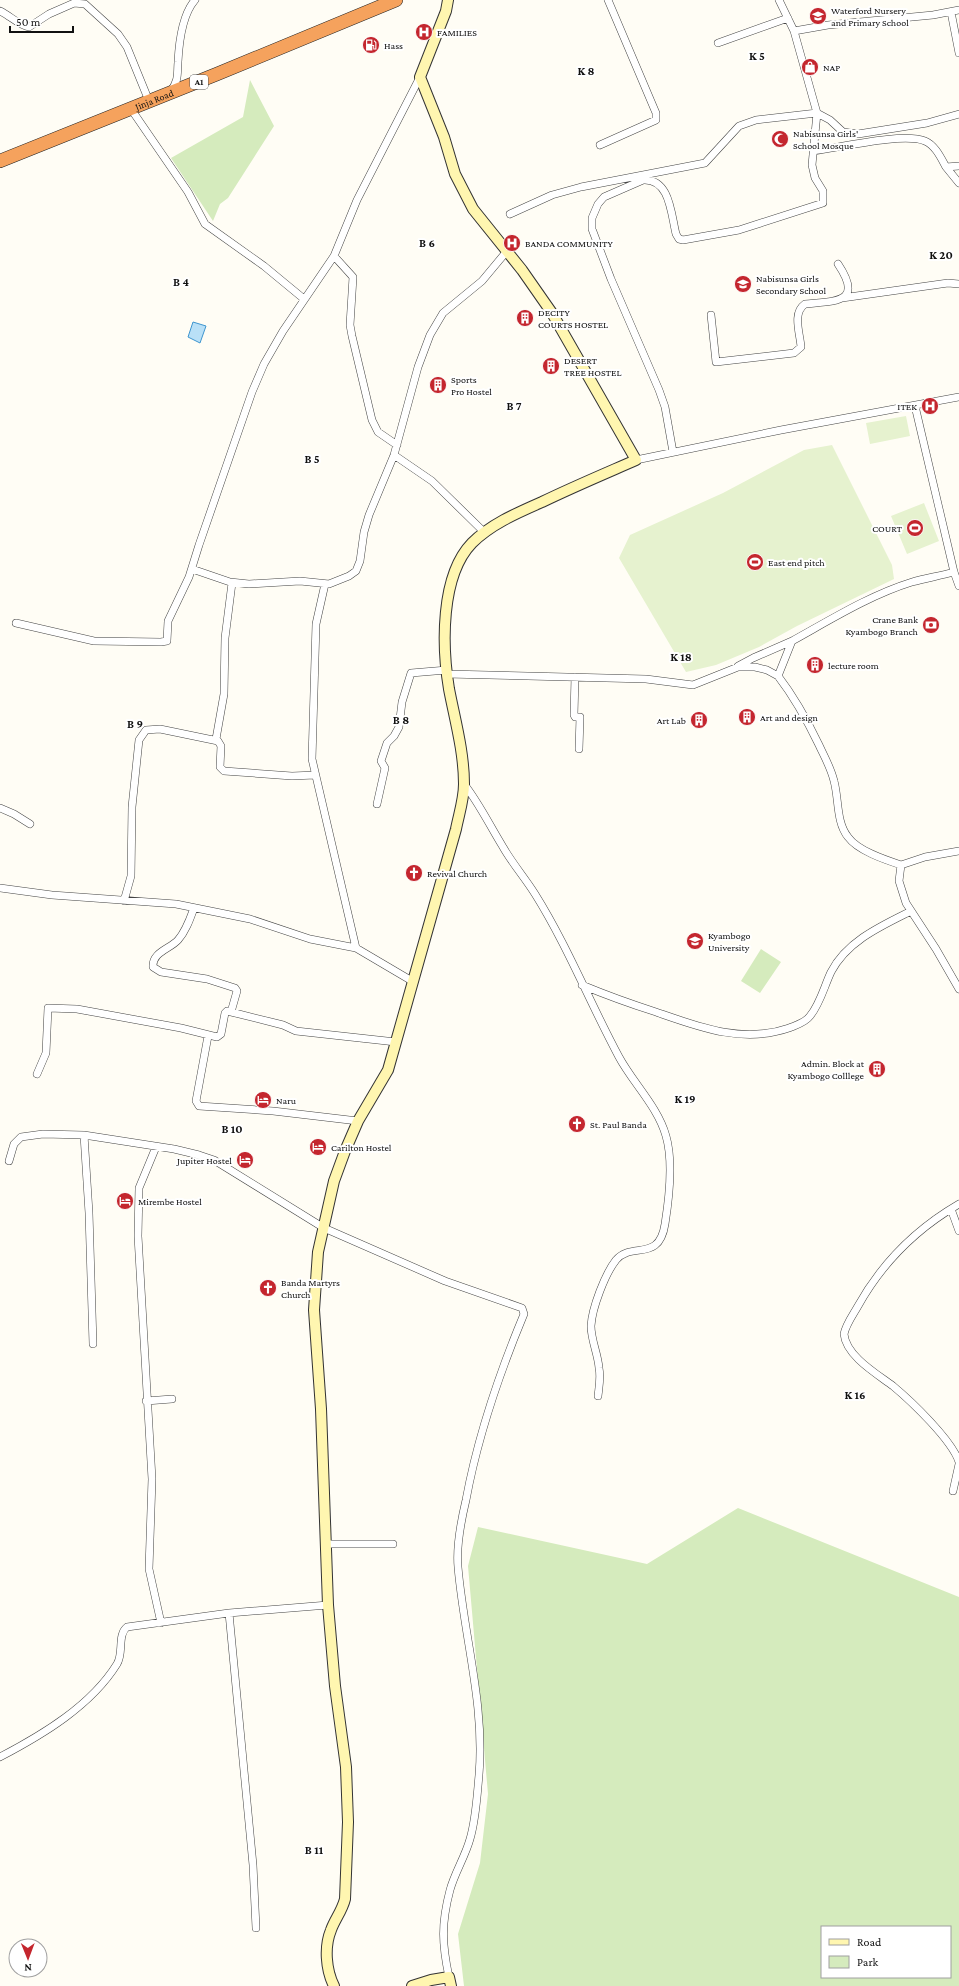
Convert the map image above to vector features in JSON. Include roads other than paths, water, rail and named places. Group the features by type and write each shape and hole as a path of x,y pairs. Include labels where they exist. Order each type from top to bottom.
{"highway":[{"name":"Jinja Road","path":"0,161 170,93 388,1"}],"street":[{"path":"170,93 177,81 182,33 189,7 195,0"},
{"path":"16,623 94,641 165,642 168,640 168,622 170,615 192,569 252,392 283,331 334,256 357,200 420,77 446,11 448,0"},
{"path":"600,144 656,120 656,113 608,0"},
{"path":"673,452 665,407 595,237 592,218 595,210 604,197 643,180 650,179 663,187 668,200 676,234 679,239 683,240 739,230 823,203 823,191 813,171 813,151 818,113 794,31 779,0"},
{"path":"0,11 10,15 25,26 29,26 36,24 49,14 74,3 85,4 118,34 127,47 150,101"},
{"path":"794,31 828,25 959,10"},
{"path":"951,12 959,53"},
{"path":"718,43 788,18"},
{"path":"420,77 444,137 449,155 463,191 484,225 506,251 552,313 636,460"},
{"path":"131,108 188,192 205,224 264,266 304,299"},
{"path":"510,214 552,195 581,187 705,163 742,124 778,116 818,113 830,120 843,132 858,134 927,123 959,114"},
{"path":"813,151 894,139 914,139 925,141 932,145 946,167 959,183"},
{"path":"946,167 959,166"},
{"path":"192,569 232,583 249,584 300,581 325,584 336,582 349,576 358,567 368,515 394,456 421,355 434,325 443,313 482,281 506,251"},
{"path":"334,256 353,277 350,325 372,420 378,432 397,445"},
{"path":"711,314 716,362 794,353 801,347 798,316 801,307 805,304 836,301 848,293 849,288 846,276 838,264"},
{"path":"842,298 948,283 959,284"},
{"path":"334,1986 328,1966 327,1944 331,1929 343,1908 345,1899 348,1822 346,1767 335,1686 328,1605 321,1408 314,1310 318,1252 334,1181 358,1121 388,1070 456,829 464,784 460,742 447,672 446,620 453,578 471,544 484,532 528,508 636,460 959,397"},
{"path":"915,406 954,572 959,586"},
{"path":"394,456 432,482 484,532"},
{"path":"377,804 385,768 381,761 387,742 394,736 399,726 402,702 410,673 447,672 646,679 693,684 738,667 753,658 792,641 852,608 882,594 912,582 954,572"},
{"path":"216,739 224,694 225,638 232,583"},
{"path":"325,584 318,611 315,631 312,759 356,948"},
{"path":"778,676 792,641"},
{"path":"738,667 755,666 778,676 802,710 830,768 834,781 840,820 849,839 855,845 885,860 902,865 925,857 959,851"},
{"path":"575,677 574,714 575,717 580,717 579,749"},
{"path":"124,901 131,876 132,807 141,735 150,728 216,739 221,744 220,767 224,771 292,776 315,775"},
{"path":"464,784 474,797 504,849 535,894 625,1068 661,1121 666,1136 668,1154 668,1183 665,1224 660,1239 649,1249 622,1254 615,1261 595,1306 591,1326 600,1371 598,1396"},
{"path":"0,808 14,814 30,824"},
{"path":"902,865 899,881 901,891 911,911 959,989"},
{"path":"0,888 37,894 176,904 259,921 310,939 356,948 412,981"},
{"path":"194,908 189,922 179,939 158,954 153,960 153,966 161,972 207,979 235,988 237,991 231,1012"},
{"path":"582,985 605,995 712,1030 745,1035 778,1032 796,1025 810,1016 836,964 853,944 883,925 911,911"},
{"path":"37,1074 46,1053 48,1008 77,1009 181,1028 208,1036 219,1036 225,1013 231,1012 283,1025 296,1031 396,1042"},
{"path":"208,1036 196,1101 199,1106 273,1111 358,1121"},
{"path":"9,1161 14,1144 23,1135 84,1135 188,1151 214,1160 324,1228 439,1278 520,1306 524,1310 491,1400 478,1443 462,1517 458,1546 458,1566 475,1677 480,1734 479,1773 474,1822 463,1861 450,1889 443,1924 443,1949 450,1982 431,1980 412,1986"},
{"path":"84,1135 89,1213 93,1344"},
{"path":"156,1146 141,1179 138,1196 138,1236 146,1401 152,1479 149,1569 161,1623"},
{"path":"953,1491 959,1463 943,1436 894,1387 874,1373 852,1352 846,1343 844,1334 866,1292 901,1247 918,1232 959,1204"},
{"path":"951,1209 959,1231"},
{"path":"146,1401 172,1399"},
{"path":"325,1544 393,1544"},
{"path":"0,1757 34,1739 83,1704 117,1664 120,1657 122,1635 124,1629 127,1627 229,1613 328,1605"},
{"path":"229,1613 253,1865 256,1928"}],"water":[{"path":"193,322 206,326 200,343 188,337"}],"place":[{"name":"Waterford Nursery and Primary School","path":"818,16"},
{"name":"FAMILIES","path":"424,32"},
{"name":"Hass","path":"371,45"},
{"name":"NAP","path":"810,67"},
{"name":"Nabisunsa Girls' School Mosque","path":"780,139"},
{"name":"BANDA COMMUNITY","path":"512,243"},
{"name":"Nabisunsa Girls Secondary School","path":"743,284"},
{"name":"DECITY COURTS HOSTEL","path":"525,318"},
{"name":"DESERT TREE HOSTEL","path":"551,366"},
{"name":"Sports Pro Hostel","path":"438,385"},
{"name":"ITEK","path":"930,406"},
{"name":"COURT","path":"915,528"},
{"name":"East end pitch","path":"755,562"},
{"name":"Crane Bank Kyambogo Branch","path":"931,625"},
{"name":"lecture room","path":"815,665"},
{"name":"Art and design","path":"747,717"},
{"name":"Art Lab","path":"699,720"},
{"name":"Revival Church","path":"414,873"},
{"name":"Kyambogo University","path":"695,941"},
{"name":"Admin. Block at Kyambogo Colllege","path":"877,1069"},
{"name":"Naru","path":"263,1100"},
{"name":"St. Paul Banda","path":"577,1124"},
{"name":"Carilton Hostel","path":"318,1147"},
{"name":"Jupiter Hostel","path":"245,1160"},
{"name":"Mirembe Hostel","path":"125,1201"},
{"name":"Banda Martyrs Church","path":"268,1288"}],"district":[{"name":"K 5","path":"757,56"},
{"name":"K 8","path":"586,71"},
{"name":"B 6","path":"427,243"},
{"name":"K 20","path":"941,255"},
{"name":"B 4","path":"181,282"},
{"name":"B 7","path":"514,406"},
{"name":"B 5","path":"312,459"},
{"name":"K 18","path":"681,657"},
{"name":"B 8","path":"401,720"},
{"name":"B 9","path":"135,724"},
{"name":"K 19","path":"685,1099"},
{"name":"B 10","path":"232,1129"},
{"name":"K 16","path":"855,1395"},
{"name":"B 11","path":"314,1850"}]}
